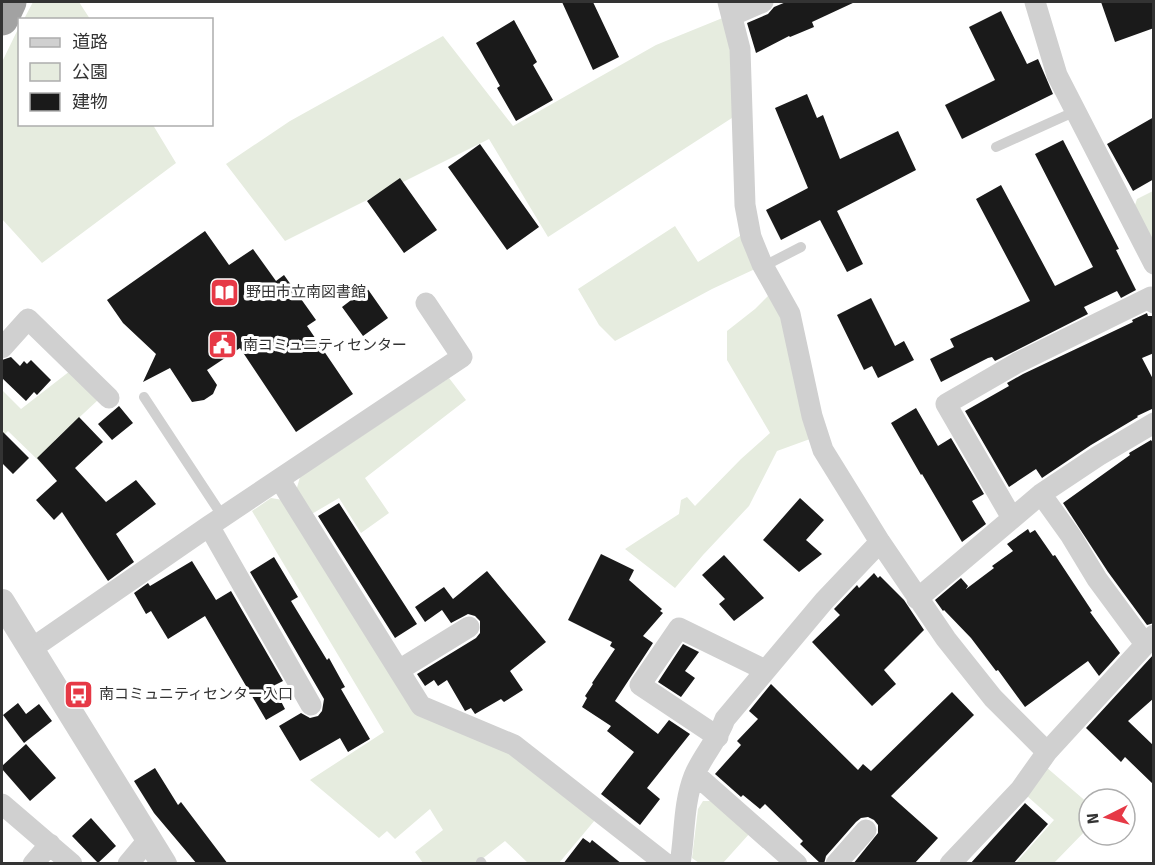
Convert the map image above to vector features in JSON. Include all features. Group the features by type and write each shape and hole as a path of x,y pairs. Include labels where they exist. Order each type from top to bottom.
{"highway":[{"path":"2,19 10,2"}],"street":[{"path":"763,2 730,8 740,49 745,205 751,237 790,315 812,416 823,450 917,598 993,698 1047,752"},
{"path":"1035,2 1057,75 1154,264"},
{"path":"1011,518 946,404 1017,363 1151,297 1154,303"},
{"path":"31,649 462,357 426,303"},
{"path":"2,348 28,319 109,398"},
{"path":"917,598 1041,494 1098,456 1154,423"},
{"path":"280,480 421,706 514,745 666,864"},
{"path":"950,864 1020,790 1047,752 1149,640 1097,579 1071,536 1041,494"},
{"path":"216,522 312,705"},
{"path":"680,864 687,800 695,774 718,737 725,719 824,601 880,542"},
{"path":"2,602 164,864"},
{"path":"399,670 469,627"},
{"path":"718,737 640,685 679,628 765,670"},
{"path":"695,774 797,864"},
{"path":"2,804 72,864"},
{"path":"836,864 866,830"},
{"path":"128,864 148,840"},
{"path":"33,864 50,844"}],"lane":[{"path":"996,147 1076,111"},
{"path":"764,266 801,247"},
{"path":"144,397 216,522"}],"green space":[{"path":"33,2 79,2 89,18 25,18"},
{"path":"725,17 728,27 735,116 548,237 489,139 285,241 226,164 290,121 443,36 513,126 656,45"},
{"path":"18,29 18,126 154,126 176,163 42,263 2,219 2,62"},
{"path":"1153,191 1153,246 1134,208 1137,199"},
{"path":"675,226 698,262 743,234 755,269 712,289 615,341 599,325 578,289"},
{"path":"770,294 784,322 810,439 777,451 749,506 675,588 625,549 679,514 681,500 687,497 695,506 770,433 727,360 727,331"},
{"path":"70,371 98,400 55,440 60,446 42,464 8,431 2,437 2,390 21,409"},
{"path":"449,378 466,400 365,478 389,513 361,533 339,498 310,515 296,491 300,477"},
{"path":"271,498 283,500 418,714 507,752 595,820 559,863 528,863 505,841 477,863 423,863 415,852 443,830 430,809 395,839 387,831 379,838 310,780 384,732 252,511"},
{"path":"1046,767 1077,794 1077,839 1054,863 1015,864 1054,820 1027,796"},
{"path":"703,801 713,801 750,833 723,863 699,863 692,858 698,809"}],"building":[{"path":"562,2 593,2 619,57 593,70"},
{"path":"786,2 855,2 812,22 814,27 789,36 756,53 747,23 768,14 774,7"},
{"path":"1101,2 1154,2 1154,28 1115,42"},
{"path":"1001,11 1027,64 1038,59 1053,94 962,139 945,105 995,80 969,27"},
{"path":"514,20 537,62 533,65 553,100 516,121 497,88 500,86 476,43"},
{"path":"807,94 817,118 823,115 840,159 898,131 916,170 837,211 863,264 847,272 820,220 781,240 766,210 808,188 775,108"},
{"path":"1154,117 1154,179 1133,191 1107,144"},
{"path":"1063,140 1119,249 1116,250 1136,290 1121,298 1117,291 1084,307 1088,314 995,361 992,357 988,358 941,382 930,359 954,347 950,339 1030,301 976,199 1001,185 1055,286 1093,267 1035,154"},
{"path":"480,144 539,227 507,250 448,167"},
{"path":"400,178 437,230 404,253 367,201"},
{"path":"205,231 229,265 253,249 276,281 284,275 316,320 307,326 353,394 296,432 240,348 207,370 217,385 213,394 204,400 192,402 170,368 143,382 156,354 123,323 107,300"},
{"path":"367,288 388,318 363,336 342,307"},
{"path":"871,298 895,346 904,341 914,360 878,378 872,366 864,370 837,315"},
{"path":"1147,313 1148,316 1154,316 1154,353 1142,358 1154,381 1154,408 1137,416 1042,478 1036,469 1009,487 965,411 1009,386 1007,383 1023,374 1133,322 1132,320"},
{"path":"11,357 20,366 24,361 27,364 31,360 51,380 37,395 34,392 26,401 2,378 2,360"},
{"path":"119,406 133,423 112,440 98,424"},
{"path":"916,408 938,446 951,438 984,494 972,501 986,524 962,542 891,423"},
{"path":"79,417 103,442 75,468 106,502 136,480 156,504 116,534 134,562 108,581 62,512 54,520 36,500 57,481 37,458"},
{"path":"2,431 29,458 13,474 2,463"},
{"path":"1151,440 1154,444 1154,623 1147,625 1108,572 1063,503 1130,455 1129,453"},
{"path":"800,498 824,520 806,540 822,554 799,572 763,540"},
{"path":"339,503 417,624 395,638 318,516"},
{"path":"1028,529 1030,533 1035,530 1053,556 1055,555 1092,611 1090,612 1120,653 1099,676 1088,661 1025,707 998,670 996,671 971,638 935,600 961,578 968,586 966,589 994,568 992,566 1013,551 1007,544"},
{"path":"601,554 634,570 629,580 662,609 660,611 663,613 643,636 653,643 615,701 658,734 669,720 690,734 647,788 660,799 640,825 601,794 634,752 607,731 611,726 582,707 592,683 615,649 610,646 612,642 568,620"},
{"path":"724,555 764,598 734,621 719,604 725,599 702,575"},
{"path":"274,557 298,597 291,601 327,660 329,658 345,687 341,689 370,739 348,752 340,738 300,761 279,726 301,713 310,718 318,716 322,711 324,699 250,572"},
{"path":"192,561 216,600 231,591 283,681 273,686 285,709 266,720 205,616 168,639 151,611 146,614 134,593 148,583 150,586"},
{"path":"487,571 546,642 510,671 523,690 504,702 501,699 475,714 471,708 465,711 447,680 438,686 434,680 425,686 417,674 476,638 480,633 480,621 468,614 451,623 442,610 425,622 415,607 444,587 453,599"},
{"path":"874,573 904,600 924,630 884,670 896,684 872,706 812,642 840,615 834,609 857,585 859,588"},
{"path":"683,644 699,652 685,671 695,678 681,697 658,682"},
{"path":"1154,654 1154,698 1128,721 1154,746 1154,785 1125,757 1121,762 1086,728"},
{"path":"771,684 858,770 863,764 871,771 952,692 974,715 891,796 938,838 914,864 853,864 878,833 878,825 868,817 856,822 826,856 824,864 821,864 800,844 803,841 765,804 760,809 743,795 741,797 715,774 741,745 737,741 758,719 749,711"},
{"path":"18,703 26,714 39,704 52,721 24,743 3,715"},
{"path":"26,744 56,778 30,801 2,769 2,766"},
{"path":"155,768 178,805 181,802 228,864 197,864 154,813 134,781"},
{"path":"1025,803 1048,824 1013,864 970,864"},
{"path":"91,818 116,846 98,863 72,836"},
{"path":"583,838 590,843 592,840 622,864 563,864"}],"place":[{"name":"野田市立南図書館","path":"225,292"},
{"name":"南コミュニティセンター","path":"222,345"},
{"name":"南コミュニティセンター入口","path":"78,694"}]}
